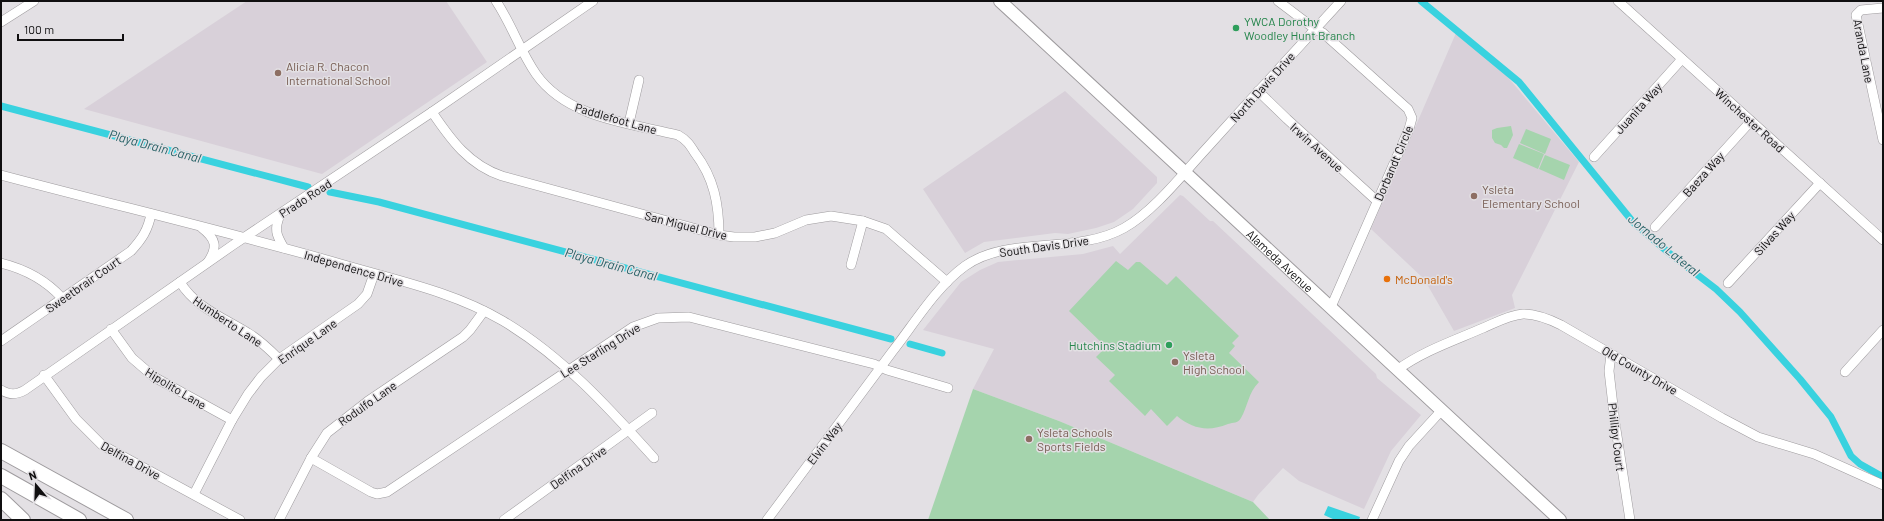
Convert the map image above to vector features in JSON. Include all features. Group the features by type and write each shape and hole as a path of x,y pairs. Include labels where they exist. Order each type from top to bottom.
{"highway":[{"path":"1,451 126,520"},
{"path":"1,476 80,520"},
{"path":"1,499 23,520"}],"main road":[{"name":"Alameda Avenue","path":"1000,1 1560,520"}],"street":[{"path":"1,22 19,5 34,1"},
{"name":"Paddlefoot Lane","path":"496,1 511,25 522,51 542,81 551,91 568,104 594,114 678,135 688,142 707,171 716,194 719,216 719,235"},
{"name":"Dorbandt Circle","path":"1278,1 1323,34 1408,109 1411,115 1412,122 1331,307"},
{"name":"North Davis Drive","path":"1184,172 1341,1"},
{"name":"Winchester Road","path":"1618,1 1883,240"},
{"name":"Prado Road","path":"1,390 9,394 15,394 25,390 44,375 111,329 327,184 592,2"},
{"name":"Aranda Lane","path":"1883,8 1861,10 1856,15 1883,140"},
{"name":"Juanita Way","path":"1594,157 1682,59"},
{"path":"629,123 639,80"},
{"name":"Irwin Avenue","path":"1258,91 1377,201"},
{"name":"San Miguel Drive","path":"432,112 455,146 476,164 490,172 719,235 734,237 755,237 775,233 806,220 824,217 844,217 863,221 886,230 947,282"},
{"name":"Baeza Way","path":"1655,227 1750,121"},
{"name":"South Davis Drive","path":"881,367 947,282 966,265 994,253 1086,241 1113,233 1137,220 1184,172"},
{"name":"Independence Drive","path":"1,175 201,227 246,237 452,296 484,310 520,331 568,369 654,458"},
{"name":"Silvas Way","path":"1728,284 1820,183"},
{"name":"Sweetbrair Court","path":"1,341 131,250 144,237 151,214"},
{"path":"280,215 276,232 284,248"},
{"path":"851,265 863,221"},
{"path":"201,227 210,234 214,243 212,255 207,264"},
{"path":"1,263 16,267 34,275 52,287 62,298"},
{"name":"Enrique Lane","path":"194,494 232,420 248,394 261,377 279,359 358,304 367,294 374,274"},
{"name":"Humberto Lane","path":"180,282 196,301 249,333 264,344 279,359"},
{"name":"Rodulfo Lane","path":"278,520 319,443 336,424 463,337 470,330 484,310"},
{"name":"Old County Drive","path":"1397,370 1411,360 1436,348 1502,320 1523,314 1537,315 1548,319 1758,437 1814,454 1883,485"},
{"name":"Lee Starling Drive","path":"311,458 371,492 377,494 387,492 568,369 633,327 658,318 673,316 689,318 881,367 948,388"},
{"name":"Hipolito Lane","path":"111,329 132,358 154,377 232,420"},
{"path":"1845,372 1883,330"},
{"name":"Phillipy Court","path":"1611,354 1609,371 1614,416 1630,520"},
{"name":"Elvin Way","path":"768,520 881,367"},
{"name":"Delfina Drive","path":"44,375 76,419 102,445 240,520"},
{"path":"1372,520 1399,462 1409,446 1441,411"},
{"name":"Delfina Drive","path":"504,520 652,413"}],"shaded area":[{"name":"Alicia R. Chacon International School","path":"247,1 446,1 487,62 322,174 84,109"},
{"name":"Ysleta Elementary School","path":"1456,33 1506,75 1579,162 1512,295 1515,308 1454,331 1424,279 1371,229"},
{"path":"1065,91 1157,177 1157,183 1133,209 1114,222 1096,228 1068,234 1055,233 984,242 965,253 923,189"},
{"name":"Ysleta High School","path":"1180,195 1183,196 1210,221 1213,221 1376,374 1377,378 1421,415 1391,451 1364,509 1299,481 1283,468 1253,502 1059,421 973,389 994,349 923,330 961,282 980,270 998,262 1083,254 1113,246 1120,254"}],"green space":[{"path":"1511,126 1513,135 1507,148 1495,143 1492,138 1492,130"},
{"path":"1526,129 1551,139 1545,154 1520,143"},
{"path":"1519,144 1544,154 1538,169 1513,158"},
{"path":"1545,155 1570,165 1564,180 1539,169"},
{"name":"Hutchins Stadium","path":"1116,261 1128,270 1136,262 1140,262 1167,285 1176,276 1239,336 1232,343 1235,346 1229,353 1259,382 1250,395 1241,418 1238,421 1214,428 1201,428 1189,424 1177,416 1167,426 1151,409 1145,416 1109,381 1115,375 1096,357 1106,347 1069,311"},
{"name":"Ysleta Schools Sports Fields","path":"973,389 1059,421 1253,502 1270,520 928,520"}],"water":[{"path":"1328,506 1360,517 1359,520 1335,520 1324,515"}],"waterway":[{"name":"Jornado Lateral","path":"1421,1 1519,82 1633,222 1669,253 1716,289 1740,312 1800,379 1831,417 1851,456 1860,464 1883,477"},
{"name":"Playa Drain Canal","path":"1,106 308,187"},
{"name":"Playa Drain Canal","path":"330,192 379,202 891,339"},
{"name":"Playa Drain Canal","path":"910,344 942,353"}],"place":[{"name":"YWCA Dorothy Woodley Hunt Branch","path":"1236,28"},
{"name":"Alicia R. Chacon International School","path":"278,73"},
{"name":"Ysleta Elementary School","path":"1474,196"},
{"name":"McDonald's","path":"1387,279"},
{"name":"Hutchins Stadium","path":"1169,345"},
{"name":"Ysleta High School","path":"1175,362"},
{"name":"Ysleta Schools Sports Fields","path":"1029,439"}]}
